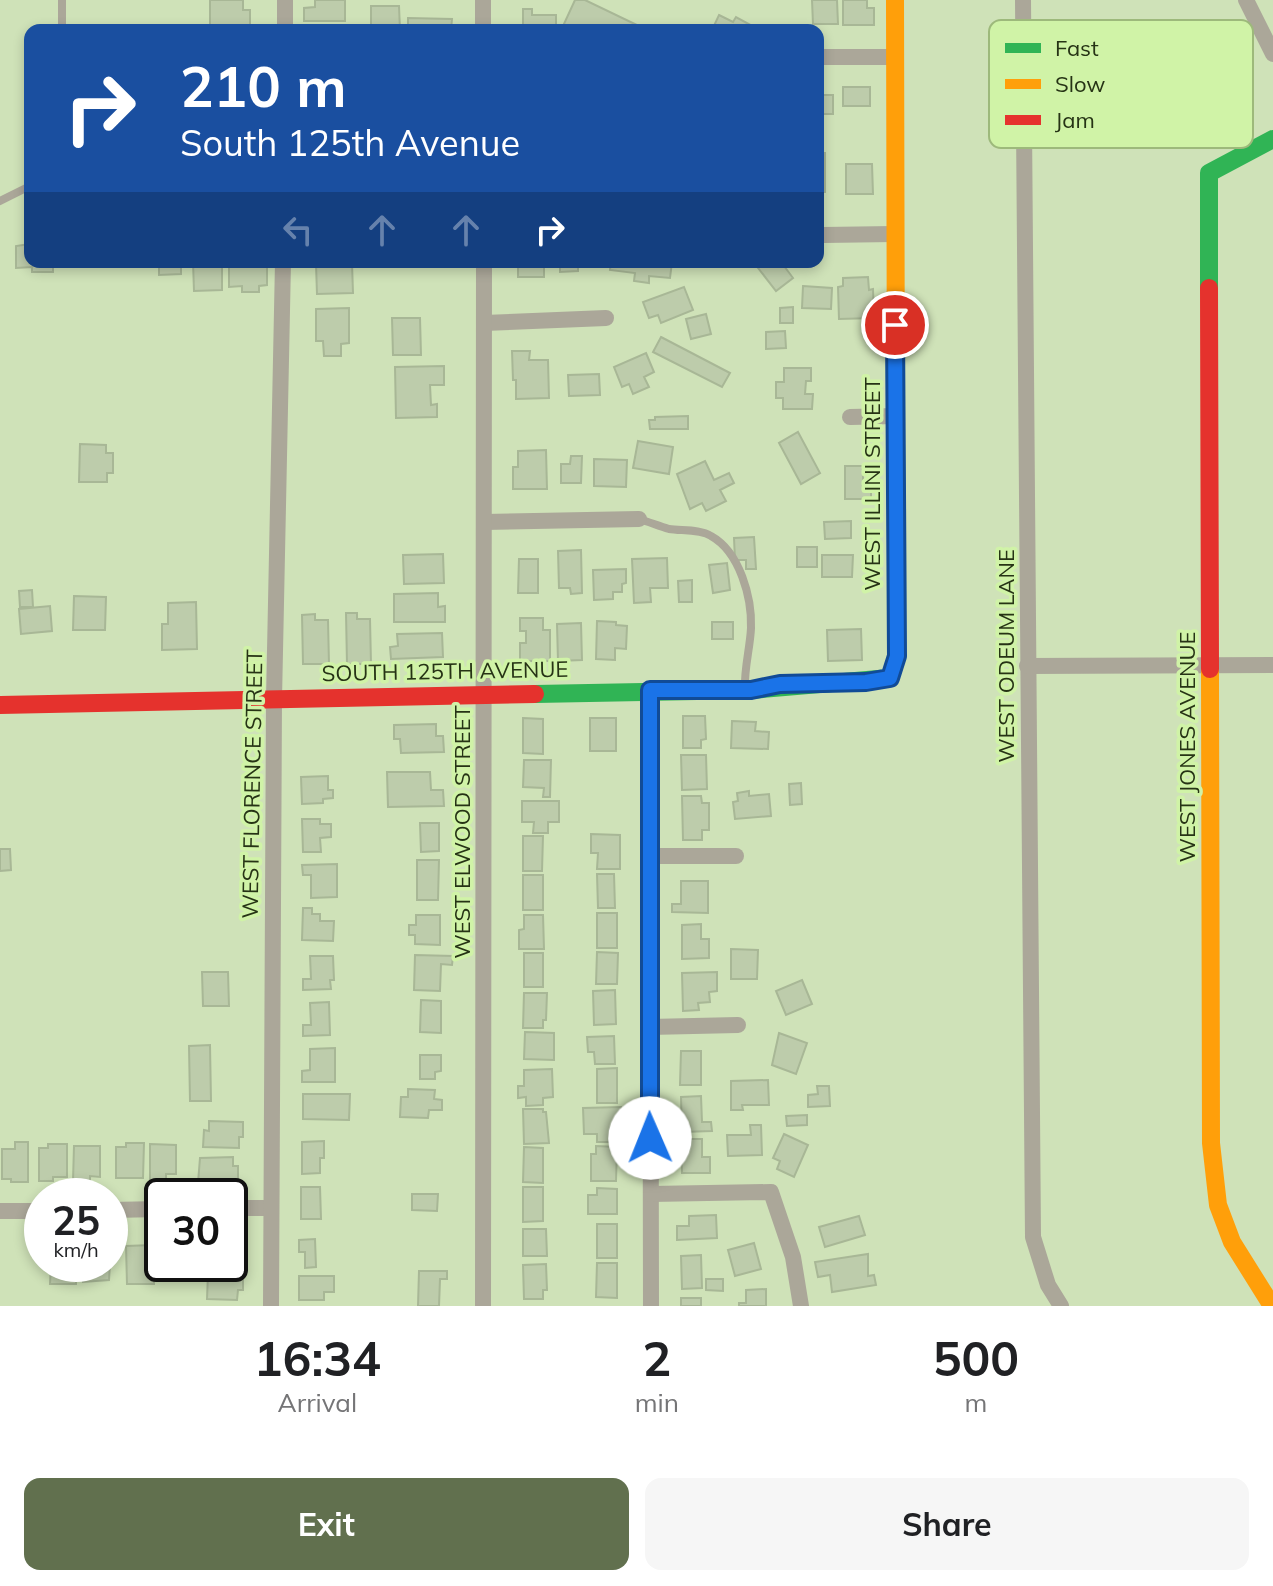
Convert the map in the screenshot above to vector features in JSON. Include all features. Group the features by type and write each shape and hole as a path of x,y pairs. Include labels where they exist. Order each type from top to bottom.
{"street":[{"path":"285,0 285,24"},
{"path":"483,0 483,24"},
{"name":"WEST ILLINI STREET","path":"890,678 897,656 895,0"},
{"name":"WEST ODEUM LANE","path":"1023,0 1023,20"},
{"path":"1246,0 1273,54"},
{"path":"824,57 894,57"},
{"name":"WEST JONES AVENUE","path":"1272,1306 1227,1230 1218,1205 1211,1143 1209,173 1273,139"},
{"name":"WEST ODEUM LANE","path":"1024,148 1033,1237 1048,1285 1061,1306"},
{"path":"824,235 894,234"},
{"name":"WEST FLORENCE STREET","path":"271,1306 274,700 283,268"},
{"name":"WEST ELWOOD STREET","path":"483,1306 484,268"},
{"path":"484,323 606,318"},
{"path":"850,417 896,416"},
{"path":"484,522 639,519"},
{"path":"1027,666 1273,665"},
{"name":"SOUTH 125TH AVENUE","path":"0,705 745,690 780,684 866,682 890,678"},
{"path":"650,690 651,1306"},
{"path":"650,856 736,856"},
{"path":"649,1027 738,1025"},
{"path":"651,1194 771,1192 793,1257 801,1306"},
{"path":"248,1208 271,1208"},
{"path":"0,1211 24,1211"}],"lane":[{"path":"62,0 62,24"},
{"path":"0,201 24,189"},
{"path":"639,519 668,528 710,535 726,550 738,568 748,595 751,626 744,668 745,690"}],"building":[{"path":"210,0 243,0 243,10 250,10 250,24 210,24"},
{"path":"315,0 345,0 345,21 304,21 304,8 315,7"},
{"path":"575,0 585,0 635,24 564,24"},
{"path":"812,0 837,0 838,24 813,24"},
{"path":"843,0 867,0 867,8 874,8 874,25 843,25"},
{"path":"371,6 399,6 400,24 371,24"},
{"path":"523,9 532,9 532,15 556,15 556,24 523,24"},
{"path":"719,15 733,22 736,17 749,24 715,24"},
{"path":"408,18 452,19 452,24 408,24"},
{"path":"843,87 870,87 870,106 843,106"},
{"path":"824,95 833,95 833,114 824,114"},
{"path":"846,164 872,164 873,194 846,194"},
{"path":"24,245 24,268 16,268 16,246"},
{"path":"32,268 53,268 53,272 32,272"},
{"path":"159,268 181,268 181,274 159,275"},
{"path":"193,268 222,268 222,290 194,291"},
{"path":"229,268 267,268 267,285 259,286 259,292 242,292 242,286 229,287"},
{"path":"316,268 352,268 353,293 317,294"},
{"path":"518,268 544,268 544,277 518,277"},
{"path":"560,268 578,268 578,271 560,272"},
{"path":"671,268 670,278 649,276 649,283 634,281 635,273 610,270"},
{"path":"758,268 786,268 793,278 776,291"},
{"path":"868,277 869,290 873,289 874,318 839,319 838,287 843,286 843,278"},
{"path":"803,286 832,288 831,309 802,308"},
{"path":"684,287 693,310 661,323 658,315 649,318 643,302"},
{"path":"793,307 793,323 780,323 780,308"},
{"path":"349,308 349,343 341,344 341,356 324,356 323,341 316,341 316,309"},
{"path":"706,314 711,334 691,339 686,319"},
{"path":"392,318 420,318 421,355 393,355"},
{"path":"785,331 786,348 766,349 766,332"},
{"path":"661,337 730,373 722,387 653,352"},
{"path":"512,351 530,351 529,360 548,360 549,398 516,399"},
{"path":"646,353 654,372 644,377 649,387 633,394 629,384 622,387 614,367"},
{"path":"444,366 444,385 430,385 431,405 437,404 437,417 396,418 395,367"},
{"path":"784,368 811,368 811,381 806,381 805,394 813,394 812,409 783,409 783,398 776,398 776,382 784,382"},
{"path":"599,374 600,395 569,396 568,375"},
{"path":"688,416 688,429 650,429 649,420 655,420 655,417"},
{"path":"798,432 820,473 801,484 779,443"},
{"path":"638,441 673,447 669,474 633,468"},
{"path":"80,444 106,445 106,453 113,453 113,473 107,473 107,482 79,482"},
{"path":"546,450 547,489 513,489 513,467 518,467 518,451"},
{"path":"571,456 582,456 581,483 561,483 561,464 570,464"},
{"path":"594,459 627,460 626,487 594,486"},
{"path":"705,461 714,480 729,473 734,483 720,490 726,501 706,511 702,503 690,509 677,474"},
{"path":"845,466 863,466 863,481 871,480 871,499 845,499"},
{"path":"851,521 851,538 825,539 824,522"},
{"path":"754,537 756,569 746,569 746,560 735,560 734,538"},
{"path":"797,547 817,547 817,567 797,567"},
{"path":"581,550 582,593 571,594 570,588 559,588 558,551"},
{"path":"443,554 444,583 404,584 403,555"},
{"path":"822,555 853,555 852,577 822,577"},
{"path":"667,558 668,588 650,588 651,602 634,603 632,559"},
{"path":"519,559 538,559 538,593 518,593"},
{"path":"727,563 730,590 713,593 709,565"},
{"path":"626,569 622,592 613,592 613,599 594,600 593,570"},
{"path":"692,580 692,602 679,602 678,581"},
{"path":"32,590 33,607 20,607 19,591"},
{"path":"438,593 438,607 445,606 445,622 394,622 394,594"},
{"path":"74,596 106,597 105,630 73,630"},
{"path":"196,602 197,649 162,650 162,624 168,624 168,603"},
{"path":"50,606 52,631 21,634 19,609"},
{"path":"346,613 357,613 357,619 370,619 371,664 347,664"},
{"path":"315,614 315,620 328,620 329,664 303,664 302,615"},
{"path":"520,618 543,618 543,630 550,630 550,661 520,661 520,643 526,643 526,631 520,631"},
{"path":"597,621 627,626 626,649 615,648 615,660 596,659"},
{"path":"712,622 733,622 733,639 712,639"},
{"path":"581,623 582,660 558,661 557,624"},
{"path":"861,629 862,660 828,661 827,630"},
{"path":"442,633 443,657 391,659 390,647 398,646 397,634"},
{"path":"683,716 705,716 706,739 701,740 701,748 683,748"},
{"path":"523,718 543,719 543,754 523,753"},
{"path":"590,718 616,718 616,751 590,751"},
{"path":"732,721 756,722 755,731 769,732 768,749 731,748"},
{"path":"436,724 436,736 443,736 444,752 401,753 400,739 394,739 394,725"},
{"path":"681,755 706,755 707,789 682,790"},
{"path":"524,760 551,760 550,797 543,797 544,788 523,787"},
{"path":"387,772 430,772 431,790 443,790 444,806 388,807"},
{"path":"328,776 328,790 333,790 333,798 323,799 323,803 302,804 301,777"},
{"path":"801,783 802,804 790,805 789,784"},
{"path":"749,791 749,796 769,794 771,816 735,819 733,802 738,801 737,793"},
{"path":"682,796 701,796 702,803 709,803 709,830 702,830 702,840 683,840"},
{"path":"522,801 559,801 559,822 548,822 548,833 533,833 534,822 522,822"},
{"path":"302,819 320,819 320,824 331,824 331,837 320,838 321,852 303,852"},
{"path":"420,823 439,823 439,851 421,852"},
{"path":"591,834 620,835 620,869 597,869 598,853 591,853"},
{"path":"523,836 543,836 542,871 523,871"},
{"path":"0,849 10,849 11,870 0,871"},
{"path":"417,860 439,860 438,900 417,900"},
{"path":"337,864 337,897 311,898 311,875 303,875 302,865"},
{"path":"597,874 614,874 615,908 598,908"},
{"path":"523,875 543,875 543,910 523,910"},
{"path":"681,881 708,881 708,913 672,912 672,904 681,904"},
{"path":"303,908 312,908 312,914 320,914 320,921 334,921 333,941 302,940"},
{"path":"597,913 617,913 617,948 597,948"},
{"path":"416,915 440,915 440,945 415,944 415,935 409,935 409,925 416,925"},
{"path":"524,915 543,915 544,949 519,949 519,930 524,929"},
{"path":"701,924 701,939 709,939 709,958 682,959 682,925"},
{"path":"731,949 758,950 757,979 731,979"},
{"path":"597,952 618,953 617,984 596,984"},
{"path":"524,953 543,953 543,987 524,987"},
{"path":"415,955 453,956 452,965 441,964 440,991 414,990"},
{"path":"310,956 333,956 334,980 330,980 331,989 303,990 303,979 311,979"},
{"path":"202,972 228,972 229,1006 203,1006"},
{"path":"717,972 717,991 709,992 710,1002 698,1003 699,1010 683,1011 682,973"},
{"path":"802,980 812,1004 786,1015 776,991"},
{"path":"615,990 616,1024 594,1025 593,991"},
{"path":"524,993 547,993 543,1028 523,1028"},
{"path":"421,1000 441,1001 441,1033 420,1032"},
{"path":"329,1002 330,1035 303,1036 303,1025 311,1025 310,1003"},
{"path":"525,1032 554,1033 554,1060 524,1059"},
{"path":"779,1033 807,1043 796,1074 772,1065"},
{"path":"614,1036 615,1064 595,1064 594,1052 588,1052 587,1037"},
{"path":"210,1045 211,1101 190,1101 189,1046"},
{"path":"335,1048 335,1082 302,1082 302,1071 310,1070 310,1049"},
{"path":"681,1051 701,1051 701,1085 680,1085"},
{"path":"420,1055 441,1055 441,1071 435,1072 435,1079 420,1079"},
{"path":"617,1068 617,1103 597,1103 597,1069"},
{"path":"552,1069 553,1097 543,1098 543,1105 526,1106 526,1097 518,1098 518,1086 524,1086 524,1070"},
{"path":"768,1080 769,1105 742,1105 743,1110 731,1110 731,1081"},
{"path":"817,1086 829,1086 830,1106 808,1107 808,1095 818,1094"},
{"path":"408,1089 435,1090 434,1099 442,1100 442,1110 429,1110 428,1118 400,1117 401,1097 408,1097"},
{"path":"303,1094 350,1094 349,1120 303,1119"},
{"path":"701,1096 702,1122 711,1122 712,1131 682,1132 681,1097"},
{"path":"621,1107 622,1142 597,1142 597,1134 584,1134 583,1108"},
{"path":"523,1109 543,1109 546,1112 549,1143 524,1144"},
{"path":"807,1115 807,1125 787,1126 786,1116"},
{"path":"209,1121 243,1122 239,1148 203,1147 204,1130 209,1131"},
{"path":"750,1125 761,1125 762,1155 728,1156 727,1135 751,1135"},
{"path":"784,1134 808,1145 794,1177 777,1169 780,1161 773,1158"},
{"path":"681,1139 702,1139 702,1157 710,1157 710,1173 682,1173"},
{"path":"324,1141 320,1173 302,1174 302,1142"},
{"path":"15,1142 28,1142 28,1178 24,1178 24,1182 2,1179 2,1149 15,1149"},
{"path":"126,1143 144,1143 143,1178 116,1178 116,1147 126,1147"},
{"path":"48,1144 67,1144 67,1177 39,1178 39,1148 48,1148"},
{"path":"150,1144 176,1145 176,1174 166,1174 166,1178 150,1178"},
{"path":"74,1146 100,1146 100,1177 73,1178"},
{"path":"596,1146 617,1147 616,1181 591,1181 591,1154 596,1154"},
{"path":"524,1147 543,1148 543,1183 523,1182"},
{"path":"233,1157 233,1166 238,1166 238,1178 198,1178 200,1158"},
{"path":"301,1187 320,1187 321,1219 301,1219"},
{"path":"523,1187 543,1187 543,1221 523,1222"},
{"path":"597,1188 617,1189 617,1214 588,1214 588,1195 597,1195"},
{"path":"412,1194 438,1194 437,1211 412,1210"},
{"path":"716,1215 717,1238 677,1240 677,1226 689,1226 689,1216"},
{"path":"859,1216 865,1235 825,1247 819,1227"},
{"path":"597,1224 617,1224 617,1258 597,1258"},
{"path":"523,1229 546,1229 547,1256 523,1256"},
{"path":"315,1239 316,1267 305,1268 305,1252 299,1252 299,1240"},
{"path":"754,1243 761,1269 735,1276 728,1250"},
{"path":"144,1245 144,1282 154,1284 127,1284 128,1246"},
{"path":"868,1254 868,1276 874,1275 876,1285 832,1292 830,1275 818,1277 815,1262"},
{"path":"701,1255 702,1288 682,1289 681,1256"},
{"path":"597,1263 617,1263 617,1298 596,1297"},
{"path":"546,1264 547,1290 543,1290 543,1299 524,1299 523,1265"},
{"path":"419,1271 447,1271 447,1279 440,1279 439,1306 418,1306"},
{"path":"299,1276 334,1276 334,1292 324,1292 324,1300 299,1300"},
{"path":"706,1279 723,1279 723,1291 706,1290"},
{"path":"50,1282 76,1282 76,1284"},
{"path":"208,1282 243,1282 243,1290 238,1290 237,1300 207,1299"},
{"path":"766,1289 766,1306 739,1306 739,1303 746,1303 746,1290"},
{"path":"681,1298 701,1298 701,1306 681,1306"}],"traffic: fast":[{"path":"1209,288 1209,173 1273,139"},
{"path":"535,694 751,690 890,678 897,656 896,441"}],"traffic: slow":[{"path":"895,0 896,441"},
{"path":"1210,669 1211,1143 1218,1205 1232,1242 1272,1306"}],"traffic: jam":[{"path":"1209,288 1210,669"},
{"path":"0,705 535,694"}],"route":[{"path":"650,1138 650,690 751,690 780,684 866,682 890,678 897,656 895,325"}]}
